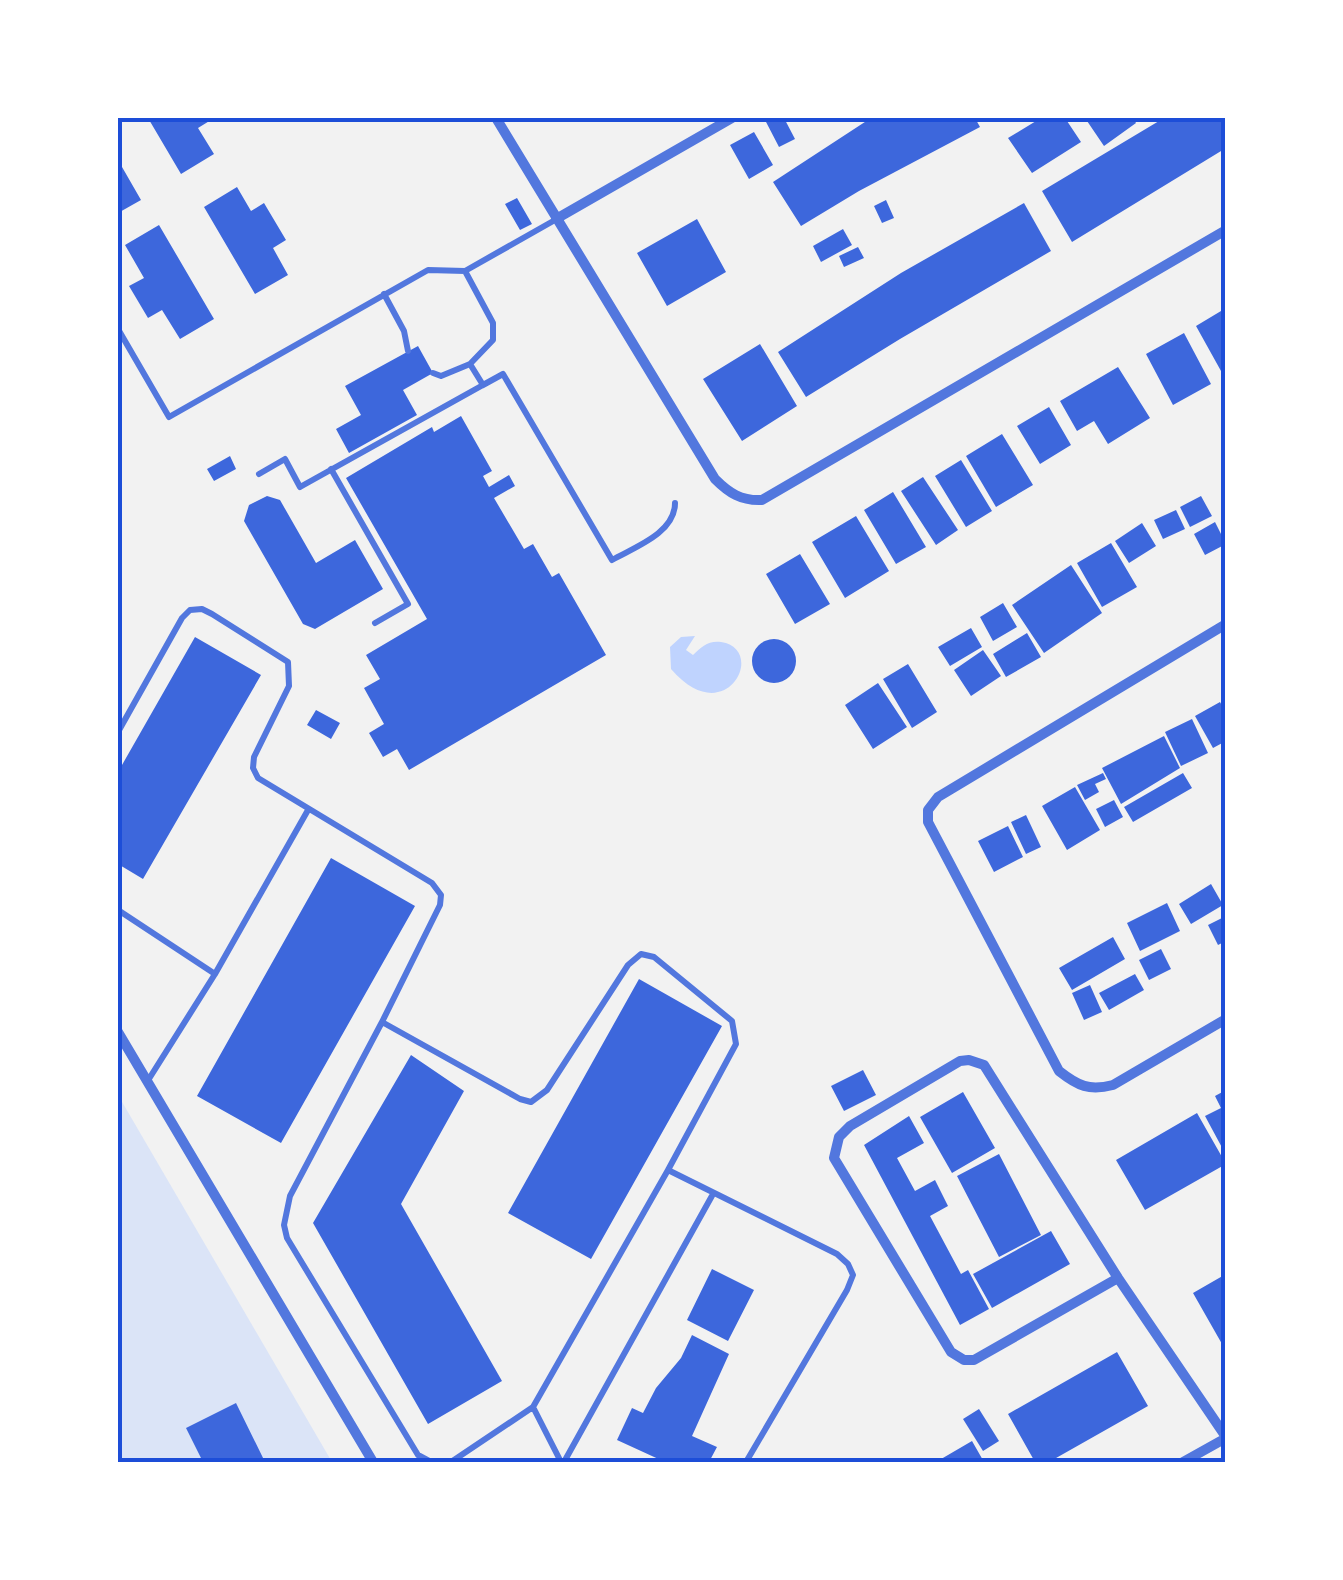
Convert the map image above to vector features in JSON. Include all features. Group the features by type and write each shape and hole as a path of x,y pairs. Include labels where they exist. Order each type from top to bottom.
{"street":[{"path":"496,118 715,479 728,493 748,500 762,500 1226,230"},
{"path":"556,219 732,118"},
{"path":"1226,624 938,797 928,810 932,834 1059,1071 1076,1085 1094,1090 1113,1085 1226,1019"},
{"path":"118,1032 373,1462"},
{"path":"1118,1278 974,1360 958,1358 834,1158 839,1136 960,1062 976,1061 984,1066 1118,1278 1226,1438 1183,1462"}],"lane":[{"path":"118,329 169,417 428,270 465,272 556,219"},
{"path":"433,373 441,376 470,364 494,340 493,323 465,272"},
{"path":"384,294 404,331 408,351"},
{"path":"470,364 482,386"},
{"path":"259,474 284,459 300,487 502,374 612,560 661,532 675,513 675,503"},
{"path":"331,468 408,604 375,623"},
{"path":"118,732 182,618 190,610 202,609 288,662 289,686 254,757 253,768 258,778 438,888 440,905 290,1196 284,1224 287,1238 418,1455 430,1462"},
{"path":"146,1083 216,974 308,810"},
{"path":"118,910 216,974"},
{"path":"382,1022 531,1102 547,1090 628,965 641,954 654,957 732,1021 736,1044 533,1407 451,1462"},
{"path":"668,1170 837,1254 853,1275 746,1462"},
{"path":"562,1462 713,1194"},
{"path":"533,1407 562,1462"}],"shaded area":[{"path":"118,1095 332,1462 118,1462"}],"water":[{"path":"695,636 686,650 693,655 706,645 721,642 735,648 741,658 734,682 723,690 709,693 691,687 671,669 670,647 681,637"}],"building":[{"path":"148,118 210,118 198,128 214,154 181,174"},
{"path":"784,118 795,139 779,147 765,120"},
{"path":"871,118 975,118 980,127 801,226 773,182"},
{"path":"1041,118 1065,118 1081,142 1032,173 1008,138"},
{"path":"1085,118 1133,118 1136,123 1104,146"},
{"path":"1164,118 1226,118 1226,148 1072,242 1042,191"},
{"path":"754,132 773,165 749,179 730,145"},
{"path":"118,160 141,200 118,213"},
{"path":"237,187 251,211 264,203 286,240 273,248 288,275 255,294 204,207"},
{"path":"517,198 532,224 520,230 505,204"},
{"path":"886,200 894,218 882,223 874,206"},
{"path":"1024,203 1051,251 806,397 778,352 901,273"},
{"path":"697,219 726,272 667,306 637,253"},
{"path":"159,225 214,319 180,339 162,310 148,318 129,286 144,278 125,245"},
{"path":"843,229 852,245 821,262 813,246"},
{"path":"858,247 864,258 844,267 839,256"},
{"path":"1226,308 1226,380 1196,326"},
{"path":"1184,333 1211,384 1173,405 1146,354"},
{"path":"760,344 797,406 742,441 703,379"},
{"path":"418,346 433,373 403,390 417,415 349,453 336,429 361,415 345,386"},
{"path":"1118,367 1150,418 1108,444 1094,421 1077,431 1060,401"},
{"path":"1049,407 1071,445 1040,464 1017,426"},
{"path":"461,416 492,471 483,476 489,487 509,475 515,486 494,498 524,549 533,544 552,577 559,573 606,655 409,770 397,749 383,757 369,733 384,724 364,688 380,679 366,655 427,619 346,478 432,427 434,432"},
{"path":"1002,434 1033,485 996,507 966,456"},
{"path":"230,456 236,469 214,481 207,469"},
{"path":"961,460 992,511 966,527 935,476"},
{"path":"923,477 958,530 936,545 901,491"},
{"path":"893,492 926,547 896,564 864,510"},
{"path":"267,496 280,500 316,563 355,540 383,589 315,629 303,624 244,521 249,505"},
{"path":"1201,496 1212,516 1190,527 1180,507"},
{"path":"1176,510 1185,529 1163,539 1154,520"},
{"path":"856,516 889,571 845,598 812,542"},
{"path":"1215,522 1226,544 1205,555 1194,534"},
{"path":"1142,523 1156,546 1129,563 1115,541"},
{"path":"1111,543 1137,587 1102,607 1077,563"},
{"path":"800,554 830,604 795,624 766,574"},
{"path":"1071,565 1102,613 1044,653 1012,605"},
{"path":"1003,603 1017,627 993,641 980,617"},
{"path":"971,628 982,647 950,666 938,647"},
{"path":"1027,633 1041,657 1006,677 993,654"},
{"path":"195,637 261,675 143,879 118,864 118,772"},
{"path":"774,639 790,645 796,661 790,677 774,683 758,677 752,661 758,645"},
{"path":"983,650 1001,676 971,696 954,670"},
{"path":"908,664 937,712 912,728 883,679"},
{"path":"878,683 907,727 873,749 845,705"},
{"path":"1220,702 1226,713 1226,741 1213,748 1195,716"},
{"path":"316,710 340,723 331,739 307,725"},
{"path":"1192,719 1208,753 1181,766 1165,732"},
{"path":"1164,736 1180,768 1121,804 1102,768"},
{"path":"1103,773 1106,779 1095,784 1099,792 1085,800 1077,785"},
{"path":"1183,773 1192,788 1133,822 1124,807"},
{"path":"1075,787 1100,830 1067,850 1042,806"},
{"path":"1114,800 1123,817 1105,827 1096,809"},
{"path":"1026,815 1041,847 1026,854 1011,822"},
{"path":"1008,826 1023,857 994,872 978,841"},
{"path":"331,858 415,906 281,1143 197,1096"},
{"path":"1211,884 1223,905 1191,924 1179,904"},
{"path":"1167,903 1180,931 1140,951 1127,923"},
{"path":"1226,916 1226,941 1218,945 1208,925"},
{"path":"1113,937 1125,959 1072,990 1059,968"},
{"path":"1161,949 1171,969 1149,980 1139,960"},
{"path":"1135,974 1144,990 1109,1010 1099,993"},
{"path":"639,979 722,1026 591,1259 508,1213"},
{"path":"1090,985 1102,1012 1084,1020 1072,993"},
{"path":"411,1055 464,1091 401,1204 502,1381 428,1424 313,1223"},
{"path":"863,1070 876,1095 844,1111 831,1086"},
{"path":"1226,1090 1226,1155 1205,1116 1221,1108 1215,1096"},
{"path":"963,1092 995,1148 952,1173 920,1117"},
{"path":"1197,1113 1226,1164 1145,1210 1116,1160"},
{"path":"909,1116 924,1143 897,1158 915,1191 935,1180 948,1206 930,1216 961,1274 968,1270 989,1309 960,1325 864,1145"},
{"path":"999,1154 1041,1235 999,1257 957,1176"},
{"path":"1051,1231 1070,1264 992,1308 973,1274"},
{"path":"712,1269 754,1290 728,1341 687,1320"},
{"path":"1226,1274 1226,1351 1193,1293"},
{"path":"692,1335 729,1354 692,1436 717,1447 709,1462 665,1462 617,1440 632,1408 643,1413"},
{"path":"1117,1352 1148,1406 1049,1462 1035,1462 1008,1414"},
{"path":"236,1403 265,1462 203,1462 186,1428"},
{"path":"979,1409 999,1441 983,1451 963,1419"},
{"path":"972,1441 984,1462 936,1462"}]}
